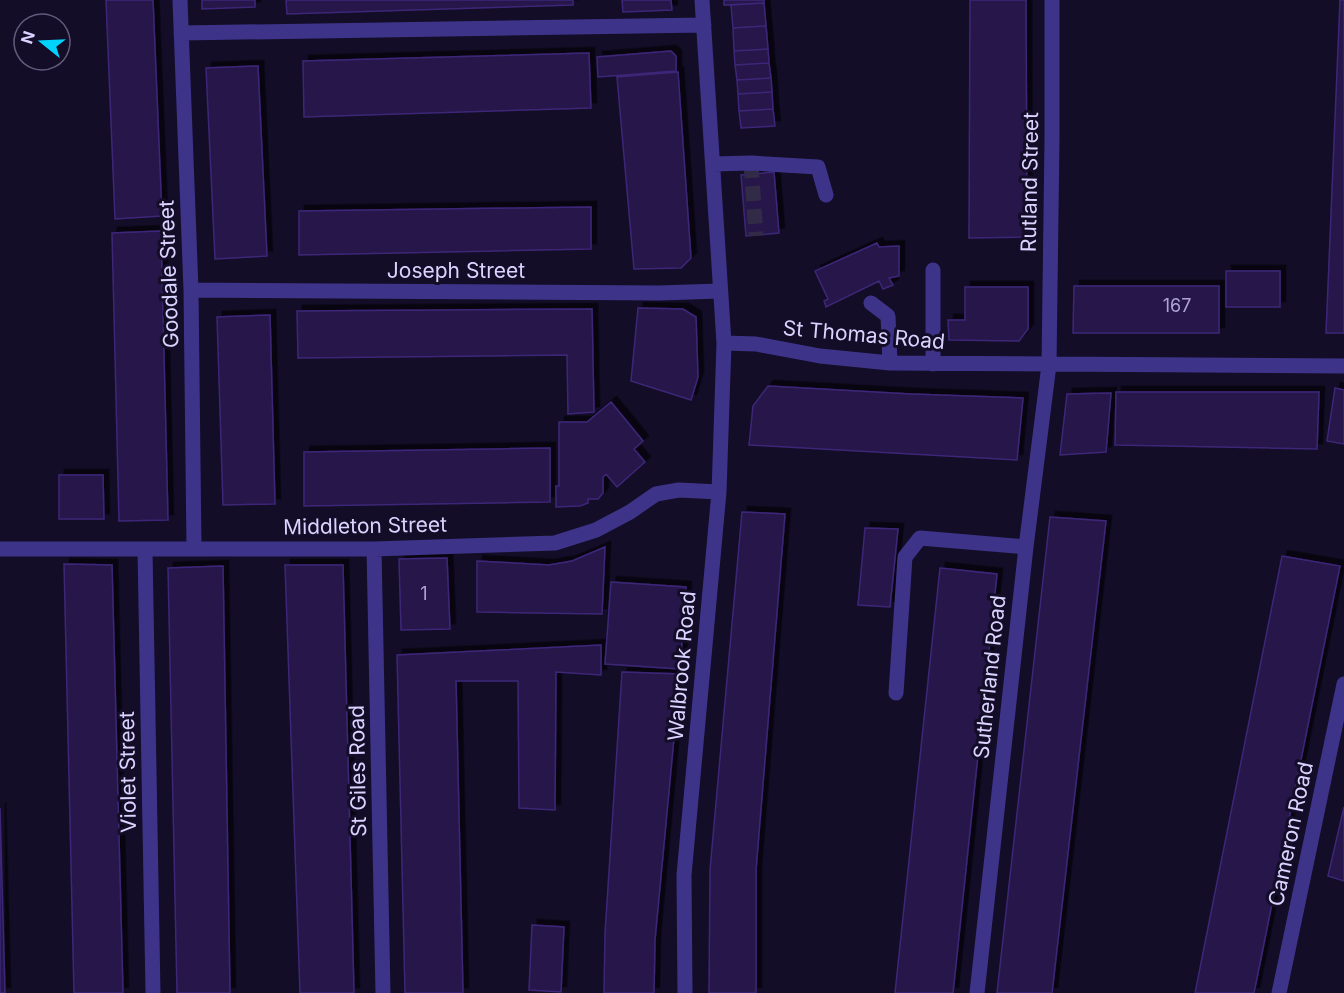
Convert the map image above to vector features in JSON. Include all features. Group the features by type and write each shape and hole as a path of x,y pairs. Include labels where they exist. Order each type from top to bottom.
{"street":[{"name":"Goodale Street","path":"180,0 191,290 194,548"},
{"path":"702,0 724,343"},
{"name":"Rutland Street","path":"1049,365 1053,139 1052,0"},
{"path":"182,33 704,25"},
{"path":"713,164 751,163 818,167 826,195"},
{"path":"933,270 933,364"},
{"name":"Joseph Street","path":"191,290 659,293 720,291"},
{"path":"871,303 888,316 890,363"},
{"name":"St Thomas Road","path":"724,343 756,344 820,356 890,363 1344,366"},
{"name":"Walbrook Road","path":"685,993 684,875 719,492 724,343"},
{"name":"Sutherland Road","path":"977,993 1026,547 1049,365"},
{"name":"Middleton Street","path":"0,549 374,549 555,543 596,530 630,512 656,494 679,490 719,492"},
{"path":"896,693 905,557 920,538 1026,547"},
{"name":"St Giles Road","path":"374,549 383,993"},
{"name":"Violet Street","path":"145,550 153,993"},
{"name":"Cameron Road","path":"1279,993 1344,684"}],"building":[{"path":"106,0 153,0 162,216 115,219"},
{"path":"202,0 255,0 255,7 202,9"},
{"path":"286,0 573,0 573,5 287,14"},
{"path":"622,0 671,0 672,10 623,12"},
{"path":"724,0 764,0 764,3 724,5"},
{"path":"970,0 1026,0 1027,237 969,238"},
{"path":"1340,0 1344,0 1344,333 1326,333"},
{"path":"764,3 766,26 733,28 731,5"},
{"path":"766,26 768,49 734,51 733,28"},
{"path":"768,49 769,63 735,65 734,51"},
{"path":"671,51 676,56 676,71 598,77 597,57"},
{"path":"589,53 591,108 304,117 303,61"},
{"path":"769,63 771,78 737,80 735,65"},
{"path":"258,66 267,256 215,259 206,68"},
{"path":"678,72 691,258 681,268 634,269 617,77"},
{"path":"771,78 772,92 738,94 737,80"},
{"path":"772,92 773,109 739,111 738,94"},
{"path":"773,109 775,126 741,128 739,111"},
{"path":"774,172 779,233 746,236 741,175"},
{"path":"591,207 591,249 299,255 299,211"},
{"path":"161,231 168,520 119,521 112,233"},
{"path":"877,243 879,247 899,246 899,276 889,278 893,285 883,289 879,281 826,307 824,301 828,299 815,271"},
{"path":"1226,271 1280,271 1280,307 1226,307"},
{"path":"1074,286 1219,286 1219,333 1073,333"},
{"path":"965,287 1028,287 1028,329 1019,341 949,340 948,320 965,320"},
{"path":"638,308 683,309 696,317 698,377 691,400 631,381"},
{"path":"592,309 594,412 568,414 567,355 298,358 297,311"},
{"path":"270,315 275,504 223,505 217,317"},
{"path":"768,386 1023,398 1017,460 749,445 753,406"},
{"path":"1335,388 1344,390 1344,444 1327,441"},
{"path":"1116,392 1319,392 1317,449 1115,445"},
{"path":"1111,393 1106,452 1060,455 1067,394"},
{"path":"611,402 643,441 634,449 645,462 617,487 606,474 603,477 603,493 598,499 588,499 588,503 580,506 556,507 556,486 559,486 559,422 587,422"},
{"path":"550,448 550,502 304,506 304,452"},
{"path":"59,475 103,475 104,519 59,519"},
{"path":"742,512 785,514 756,870 756,993 709,993 710,870"},
{"path":"1050,517 1106,521 1052,993 997,993"},
{"path":"865,528 898,529 890,607 858,605"},
{"path":"605,547 602,614 477,612 477,561 549,565 572,561"},
{"path":"1282,556 1340,566 1254,993 1195,993"},
{"path":"447,558 450,629 401,630 399,559"},
{"path":"64,564 112,565 123,993 74,993"},
{"path":"285,565 343,565 354,993 300,993"},
{"path":"223,566 230,993 177,993 168,568"},
{"path":"940,568 997,574 953,993 895,993"},
{"path":"611,582 686,587 680,669 605,664"},
{"path":"601,645 601,675 556,672 555,810 519,808 518,681 456,681 463,993 405,993 397,655"},
{"path":"622,672 680,674 655,940 654,993 604,993 605,933"},
{"path":"1344,807 1344,881 1328,876"},
{"path":"0,808 5,993 0,993"},
{"path":"532,925 564,927 561,992 529,990"}],"tunnel":[{"path":"751,163 756,236"}]}
